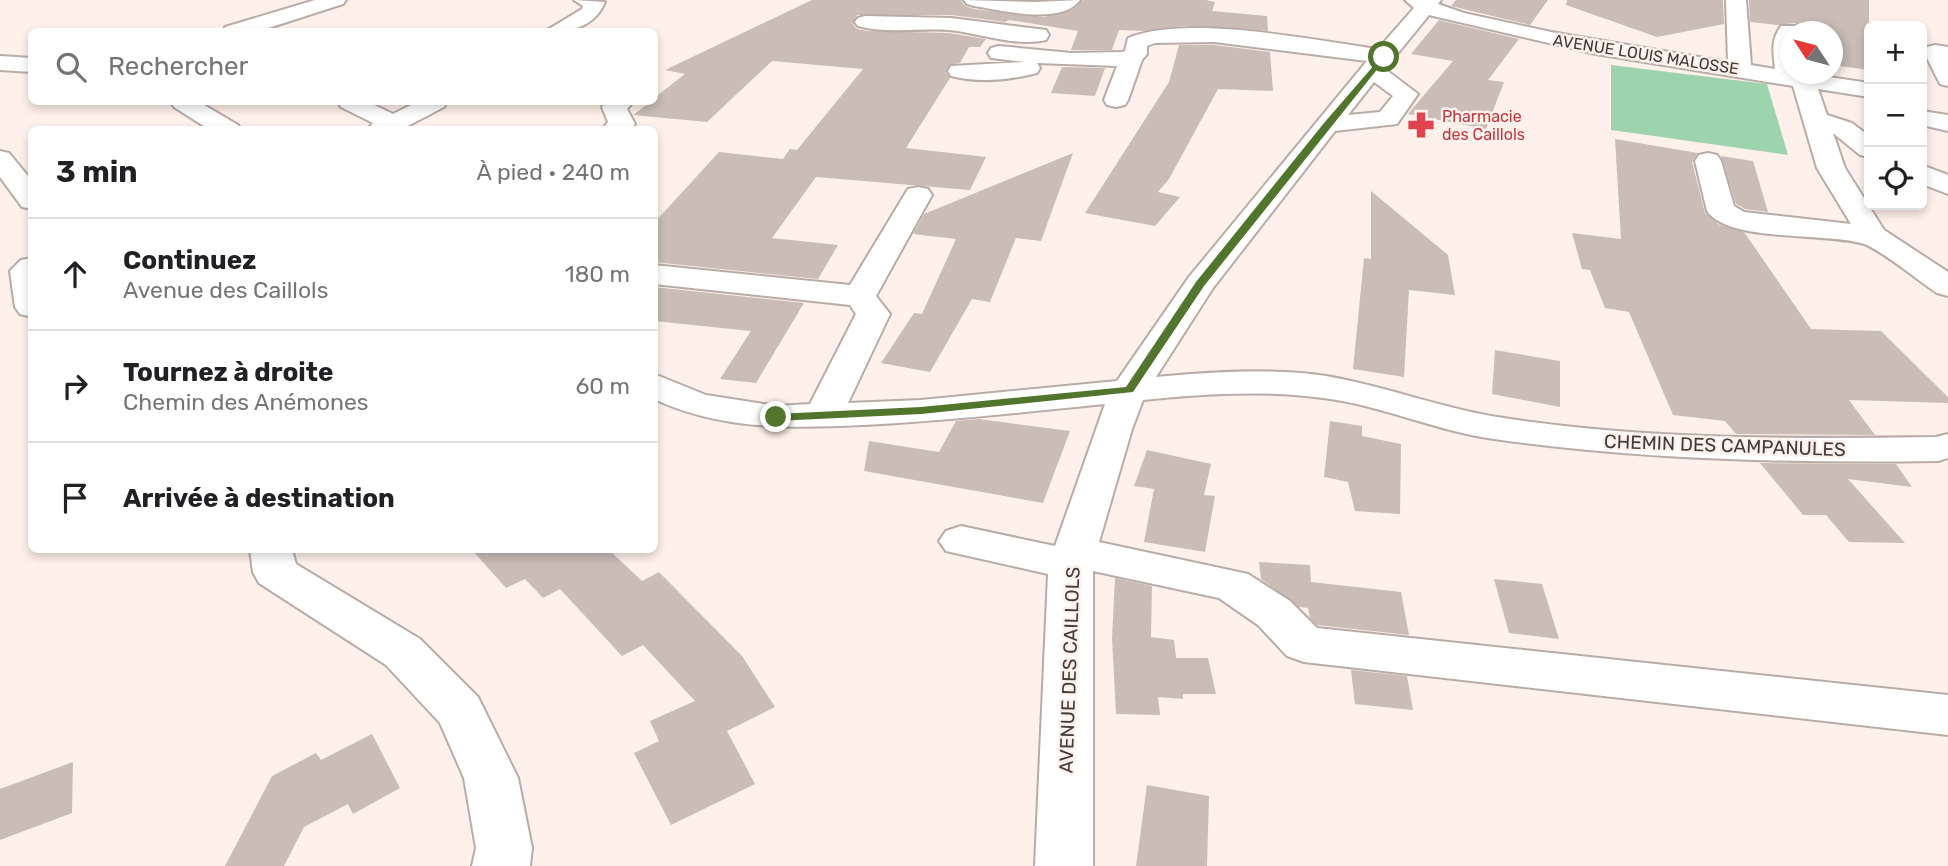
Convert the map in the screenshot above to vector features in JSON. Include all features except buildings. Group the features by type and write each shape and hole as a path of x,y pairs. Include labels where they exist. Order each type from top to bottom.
{"street":[{"path":"261,0 297,12"},
{"path":"246,28 336,0"},
{"path":"562,28 590,13 595,2 583,0"},
{"path":"974,0 1054,8 1070,0"},
{"path":"1736,0 1740,69"},
{"name":"AVENUE LOUIS MALOSSE","path":"1424,2 1452,16 1565,41 1740,69 1804,93 1864,90"},
{"name":"AVENUE DES CAILLOLS","path":"1064,866 1073,558 1113,429 1129,390 1200,284 1327,124 1379,64 1424,2"},
{"path":"864,22 951,24 1003,33 1108,61 1166,34 1227,37 1379,64"},
{"path":"1111,36 1136,48"},
{"path":"999,53 1058,47"},
{"path":"959,71 1026,69 1058,47"},
{"path":"1116,100 1136,48"},
{"path":"1948,54 1935,52 1948,79"},
{"path":"1800,84 1831,167 1873,236 1948,286"},
{"path":"1804,93 1864,108"},
{"path":"1804,93 1867,147"},
{"path":"1927,99 1948,103"},
{"path":"188,105 222,126"},
{"path":"354,105 385,126 429,105"},
{"path":"617,105 614,107 622,124 619,126"},
{"path":"1927,119 1948,123"},
{"path":"0,159 28,196"},
{"path":"1708,161 1721,211 1737,220 1873,236"},
{"path":"1927,174 1948,179"},
{"path":"1927,176 1948,186"},
{"path":"860,296 918,195"},
{"path":"658,274 860,296 873,314 822,416"},
{"name":"CHEMIN DES CAMPANULES","path":"658,387 698,405 776,417 921,411 1129,390 1278,384 1325,387 1490,427 1633,444 1815,451 1938,449 1948,446"},
{"path":"961,541 1232,585 1274,613 1304,644 1948,715"},
{"path":"272,553 275,572 403,652 460,711 491,778 504,848 501,866"}],"green space":[{"path":"1611,65 1767,84 1788,155 1611,130"}],"place":[{"name":"Pharmacie des Caillols","path":"1421,125"}],"route":[{"path":"776,417 921,411 1129,390 1200,284 1384,57"}]}
